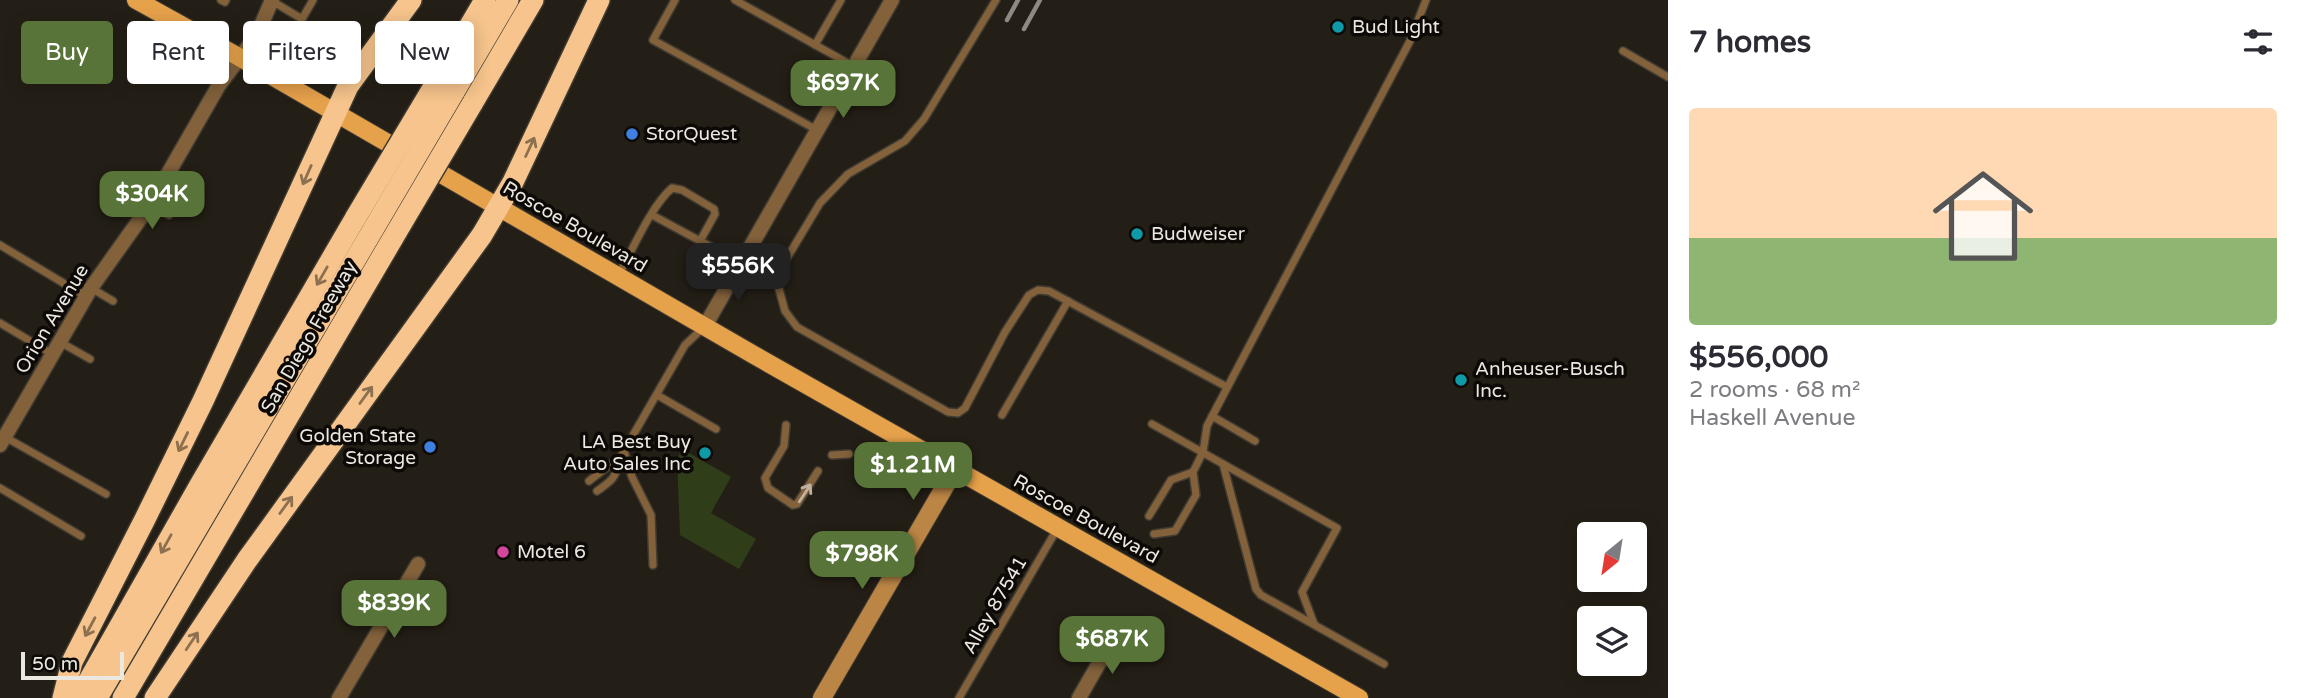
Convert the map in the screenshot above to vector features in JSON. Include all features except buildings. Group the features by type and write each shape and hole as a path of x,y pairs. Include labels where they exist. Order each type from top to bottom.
{"highway":[{"path":"62,698 72,662 203,401 348,86 411,0"},
{"name":"San Diego Freeway","path":"123,698 376,229 456,94 485,0"},
{"path":"456,94 508,0"},
{"path":"456,94 516,0"},
{"name":"San Diego Freeway","path":"79,698 200,485 376,229 456,94 533,0"},
{"path":"155,698 247,560 482,235 513,182 599,0"},
{"path":"97,698 376,229"},
{"path":"106,698 376,229"}],"main road":[{"name":"Roscoe Boulevard","path":"144,2 705,326 1359,698"},
{"path":"822,698 955,469"}],"street":[{"name":"Orion Avenue","path":"2,441 89,292 150,205 219,85 257,35 272,0"},
{"path":"705,326 892,0"},
{"path":"339,698 418,564"},
{"path":"1079,698 1114,637"}],"lane":[{"path":"272,0 302,19 313,0"},
{"path":"675,0 653,40 817,130"},
{"path":"735,0 854,67"},
{"path":"815,45 841,0"},
{"path":"996,0 924,119 905,141 848,173 820,203 781,268 779,289 785,311 797,327 948,412 958,413 965,408 1005,332 1029,295 1038,290 1049,290 1227,387"},
{"path":"1154,534 1175,531 1196,495 1193,472 1203,452 1207,426 1410,41 1426,0"},
{"path":"1623,51 1668,77"},
{"path":"618,276 652,215 672,188 682,190 714,209 715,214 700,242"},
{"path":"150,205 169,215"},
{"path":"652,215 741,263"},
{"path":"0,245 89,292 113,301"},
{"path":"1002,415 1068,301"},
{"path":"0,323 56,348 90,359"},
{"path":"597,491 618,472 617,463 685,345 705,326"},
{"path":"657,394 716,429"},
{"path":"1212,416 1255,441"},
{"path":"1152,424 1337,528 1302,592 1314,624"},
{"path":"786,425 784,446 765,478 768,488 793,505 797,504 818,471"},
{"path":"2,441 106,494"},
{"path":"624,451 632,477 652,515 653,565"},
{"path":"832,455 849,454"},
{"path":"589,481 611,464 617,463"},
{"path":"1223,464 1256,589 1261,595 1384,664"},
{"path":"1149,516 1171,480 1193,472"},
{"path":"0,488 81,536"},
{"name":"Alley 87541","path":"959,698 1058,527"}],"green space":[{"path":"682,449 731,477 711,513 756,539 739,569 680,535 677,459"}],"railway":[{"path":"1007,20 1018,0"},
{"path":"1024,29 1040,0"}],"place":[{"name":"Bud Light","path":"1338,27"},
{"name":"StorQuest","path":"632,134"},
{"name":"Budweiser","path":"1137,234"},
{"name":"Anheuser-Busch Inc.","path":"1461,380"},
{"name":"Golden State Storage","path":"430,447"},
{"name":"LA Best Buy Auto Sales Inc","path":"705,453"},
{"name":"Motel 6","path":"503,552"}]}
